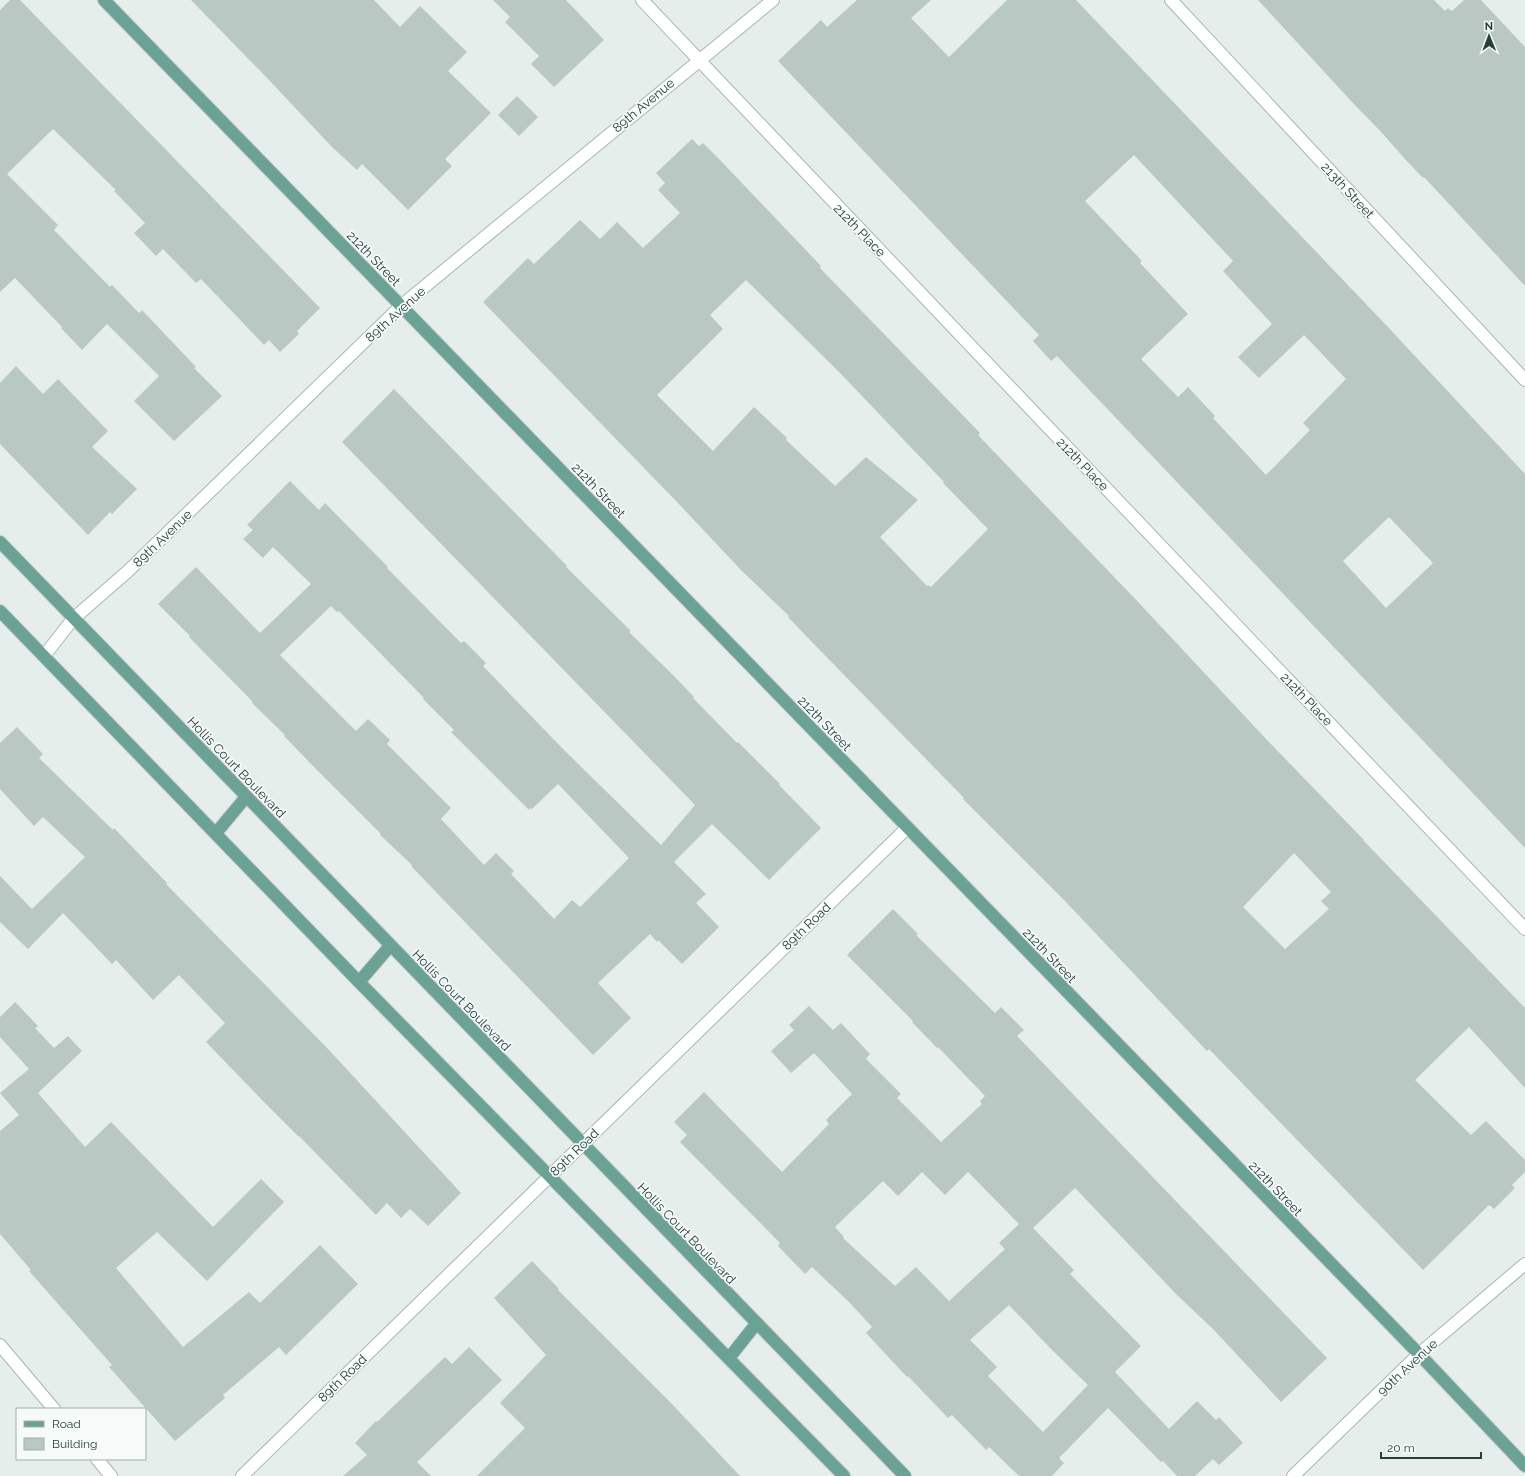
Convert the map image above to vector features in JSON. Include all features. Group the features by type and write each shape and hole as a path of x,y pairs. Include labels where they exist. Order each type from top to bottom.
{"main road":[{"name":"212th Street","path":"104,0 1419,1354 1525,1466"},
{"name":"Hollis Court Boulevard","path":"0,542 756,1324 905,1476"},
{"path":"0,611 359,982 844,1476"},
{"path":"216,833 246,797"},
{"path":"359,982 390,946"},
{"path":"729,1358 756,1324"}],"street":[{"name":"212th Place","path":"642,0 1525,929"},
{"name":"89th Avenue","path":"44,656 73,619 127,572 401,306 772,0"},
{"name":"213th Street","path":"1171,0 1525,380"},
{"name":"89th Road","path":"242,1476 907,828"},
{"name":"90th Avenue","path":"1294,1476 1419,1354 1525,1264"},
{"path":"0,1345 53,1408"},
{"path":"98,1460 111,1476"}],"building":[{"path":"10,0 20,0 320,308 297,331 299,334 280,352 269,340 264,345 201,279 196,283 163,249 156,256 134,233 145,223 114,191 116,190 53,129 7,174 58,225 54,230 110,287 112,285 139,313 142,310 196,367 194,368 222,396 174,441 134,401 159,376 107,324 82,350 15,278 0,292 0,10"},
{"path":"191,0 374,0 400,27 420,6 467,52 448,71 491,113 445,159 452,166 408,210 362,164 357,170 332,147"},
{"path":"493,0 566,0 604,40 554,87 531,64 539,56 505,22 510,17"},
{"path":"857,0 931,0 911,18 949,57 1007,0 1076,0 1386,325 1525,474 1525,848 1057,356 1051,361 1033,341 1039,335 778,61 821,20 827,27","holes":["1134,155 1233,261 1223,271 1272,324 1238,357 1259,378 1304,335 1346,379 1303,423 1310,430 1266,475 1213,418 1215,416 1188,387 1178,397 1141,359 1188,314 1140,263 1142,261 1085,201","1389,517 1433,563 1386,608 1343,561"]},
{"path":"1258,0 1434,0 1445,11 1448,8 1452,11 1464,0 1481,0 1525,47 1525,286 1424,177 1423,178 1404,158"},
{"path":"517,96 538,117 519,136 498,115"},
{"path":"692,139 699,146 703,143 821,266 820,268 980,433 978,435 1140,604 1267,740 1525,1008 1525,1088 1469,1027 1415,1080 1471,1135 1486,1121 1525,1160 1525,1172 1512,1185 1515,1188 1494,1209 1489,1205 1423,1270 1209,1049 1207,1051 1064,900 963,799 964,798 788,617 789,616 743,572 483,302 528,258 534,264 580,220 600,239 617,222 643,248 680,213 658,190 665,183 656,173","holes":["746,280 841,374 988,529 931,587 928,585 927,586 880,537 918,500 866,457 835,486 786,440 787,438 754,407 713,451 657,395 723,329 710,315","1294,853 1331,892 1321,901 1329,909 1285,949 1243,907"]},
{"path":"16,366 43,394 58,379 108,431 92,447 137,489 112,514 110,512 88,535 0,444 0,383"},
{"path":"394,389 567,566 566,567 631,631 629,632 674,676 694,697 693,698 780,784 779,785 821,828 769,880 712,824 674,862 706,894 696,903 719,927 682,964 650,934 598,983 631,1018 593,1055 411,866 412,865 380,835 381,834 252,703 253,702 158,604 196,567 260,633 311,584 273,547 263,558 243,539 253,530 247,525 290,481 319,510 325,503 461,643 464,641 486,663 483,666 563,749 661,845 695,805 342,442","holes":["331,606 337,612 339,611 424,698 423,699 454,730 451,732 529,810 530,808 532,809 558,784 629,858 580,907 572,900 554,919 511,874 514,871 496,853 484,865 441,819 451,808 387,744 390,740 368,719 356,731 280,655"]},
{"path":"17,727 43,754 39,758 113,830 114,828 167,883 166,884 329,1050 461,1193 428,1226 410,1209 401,1218 387,1203 376,1215 206,1042 225,1023 179,975 153,1000 116,960 112,964 63,913 28,949 0,922 0,876 32,909 85,857 43,817 34,826 0,789 0,743"},
{"path":"893,909 918,934 916,935 995,1013 1001,1007 1024,1030 1017,1036 1327,1358 1281,1402 1213,1329 1177,1295 1075,1188 1033,1228 1074,1270 1070,1274 1141,1346 1115,1372 1169,1429 1197,1401 1216,1420 1219,1417 1243,1443 1219,1465 1213,1459 1195,1476 1177,1476 1163,1461 1161,1462 1108,1408 1059,1458 1064,1463 1052,1476 1019,1476 989,1447 986,1450 952,1415 948,1418 866,1333 872,1327 850,1303 812,1267 805,1274 778,1246 780,1243 680,1142 687,1135 674,1122 704,1092 782,1172 829,1124 826,1120 852,1094 814,1053 791,1073 771,1051 794,1030 789,1025 809,1006 833,1030 841,1023 870,1054 866,1059 901,1094 897,1098 941,1142 982,1104 980,1101 985,1096 847,955","holes":["922,1172 945,1195 968,1172 1019,1224 999,1243 1005,1249 949,1301 916,1267 895,1286 843,1238 844,1237 835,1227 883,1181 898,1196","1009,1305 1088,1385 1043,1432 988,1376 997,1367 970,1340"]},
{"path":"15,1002 38,1026 35,1028 54,1048 68,1036 82,1051 38,1093 85,1147 111,1122 213,1227 261,1179 284,1202 207,1281 157,1232 116,1268 183,1347 249,1292 260,1303 320,1245 358,1284 286,1355 279,1347 223,1395 225,1398 175,1441 109,1367 112,1365 29,1271 31,1270 0,1234 0,1131 19,1115 0,1093 29,1069 0,1037 0,1017"},
{"path":"532,1261 559,1289 558,1290 671,1403 740,1476 477,1476 525,1428 500,1403 546,1355 494,1298"},
{"path":"469,1347 502,1380 417,1462 431,1476 343,1476 367,1455 355,1443 376,1421 377,1422 445,1357 452,1364"}]}
